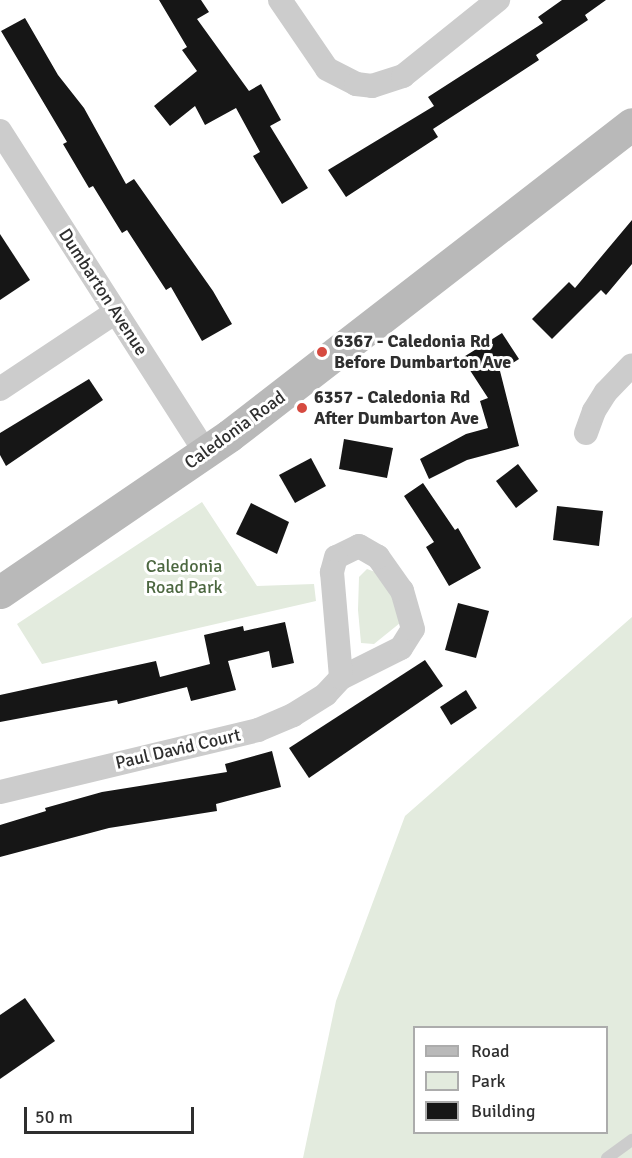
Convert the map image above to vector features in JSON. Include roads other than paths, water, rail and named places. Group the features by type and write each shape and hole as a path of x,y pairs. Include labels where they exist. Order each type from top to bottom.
{"street":[{"path":"280,0 327,69 348,82 372,86 403,76 498,0"},
{"name":"Caledonia Road","path":"0,592 206,453 632,124"},
{"name":"Dumbarton Avenue","path":"0,131 206,453"},
{"path":"0,389 116,312"},
{"path":"586,433 594,411 606,392 632,365"},
{"name":"Paul David Court","path":"0,792 258,730 311,704 341,678 401,648 413,629 402,591 392,574 372,552 359,546 336,557 332,572 341,678"}],"lane":[{"path":"607,1158 632,1140"}],"place":[{"name":"6367 - Caledonia Rd Before Dumbarton Ave","path":"322,352"},
{"name":"6357 - Caledonia Rd After Dumbarton Ave","path":"302,408"}],"park label":[{"name":"Caledonia Road Park","path":"184,577"}]}
